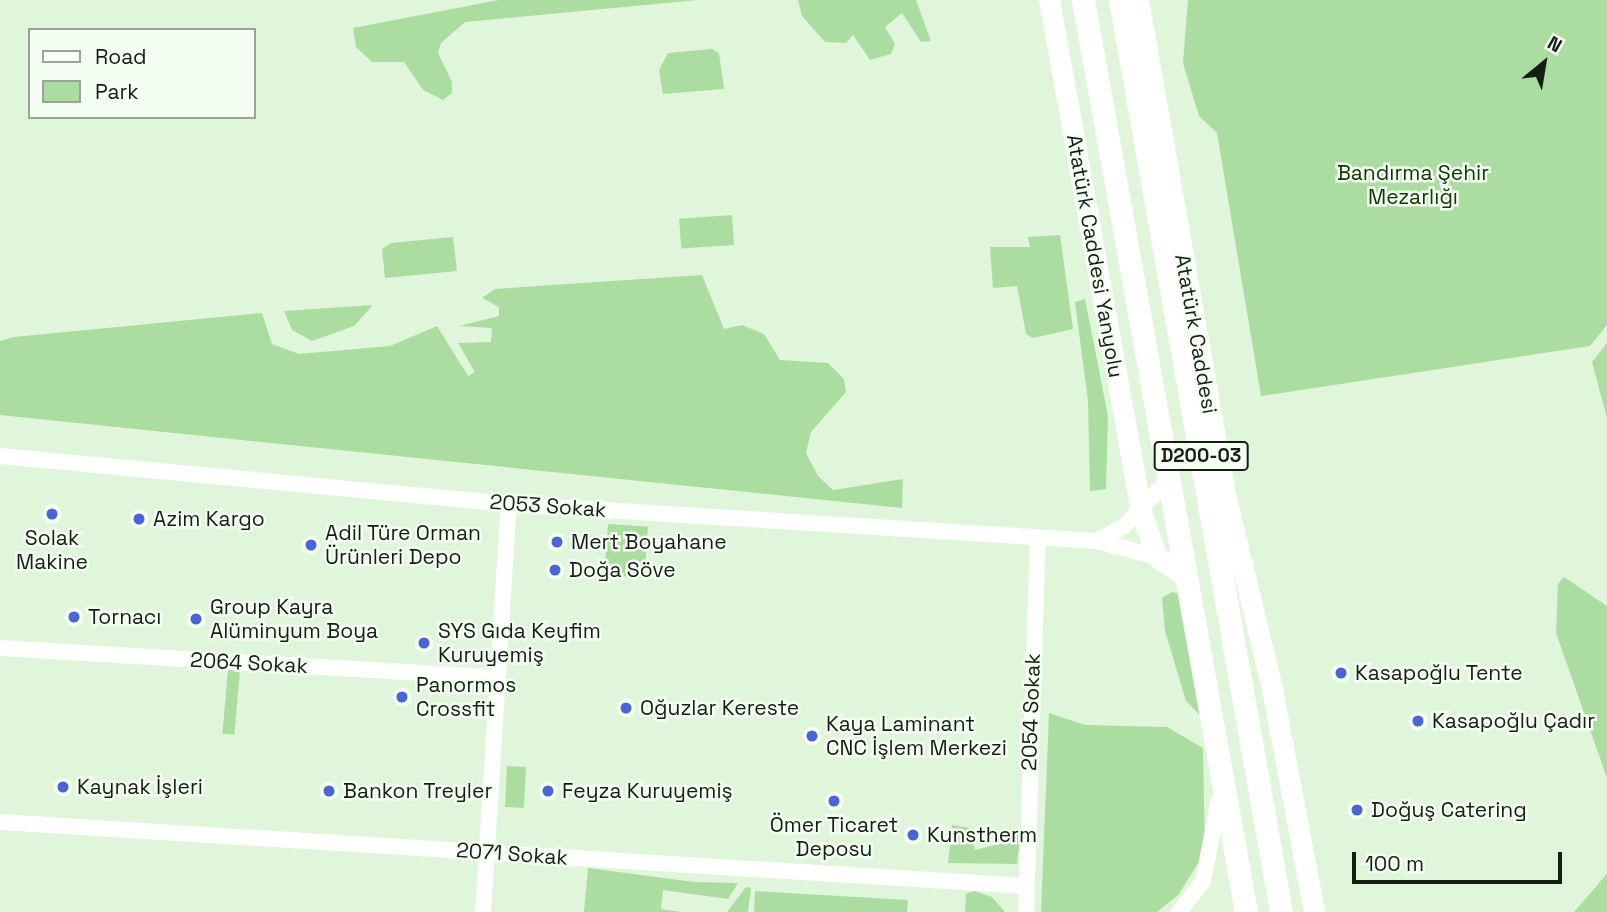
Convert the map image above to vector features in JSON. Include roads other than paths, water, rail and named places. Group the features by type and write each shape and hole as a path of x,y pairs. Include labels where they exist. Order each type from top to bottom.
{"highway":[{"name":"D200-03","path":"1083,0 1246,912"},
{"name":"Atatürk Caddesi","path":"1120,0 1281,912"}],"main road":[{"name":"Atatürk Caddesi Yanyolu","path":"1049,0 1141,512 1157,557"},
{"name":"Atatürk Caddesi","path":"1138,0 1224,490 1272,689 1314,912"},
{"path":"1157,557 1187,578"}],"street":[{"name":"2053 Sokak","path":"0,456 509,504 1097,541 1157,557"},
{"path":"1097,541 1141,512 1169,479"},
{"path":"483,912 509,504"},
{"name":"2054 Sokak","path":"1026,912 1038,538"},
{"name":"2064 Sokak","path":"0,648 498,678"},
{"path":"1179,912 1203,881 1213,852 1221,769"},
{"name":"2071 Sokak","path":"0,822 1025,886"},
{"name":"2054 Sokak","path":"1021,912 1025,886"}],"place":[{"name":"Solak Makine","path":"52,514"},
{"name":"Azim Kargo","path":"139,519"},
{"name":"Mert Boyahane","path":"557,542"},
{"name":"Adil Türe Orman Ürünleri Depo","path":"311,545"},
{"name":"Doğa Söve","path":"555,570"},
{"name":"Tornacı","path":"74,617"},
{"name":"Group Kayra Alüminyum Boya","path":"196,619"},
{"name":"SYS Gıda Keyfim Kuruyemiş","path":"424,643"},
{"name":"Kasapoğlu Tente","path":"1341,673"},
{"name":"Panormos Crossfit","path":"402,697"},
{"name":"Oğuzlar Kereste","path":"626,708"},
{"name":"Kasapoğlu Çadır","path":"1418,721"},
{"name":"Kaya Laminant CNC İşlem Merkezi","path":"812,736"},
{"name":"Kaynak İşleri","path":"63,787"},
{"name":"Bankon Treyler","path":"329,791"},
{"name":"Feyza Kuruyemiş","path":"548,791"},
{"name":"Ömer Ticaret Deposu","path":"834,801"},
{"name":"Doğuş Catering","path":"1357,810"},
{"name":"Kunstherm","path":"913,835"}],"park label":[{"name":"Bandırma Şehir Mezarlığı","path":"1413,185"}]}
